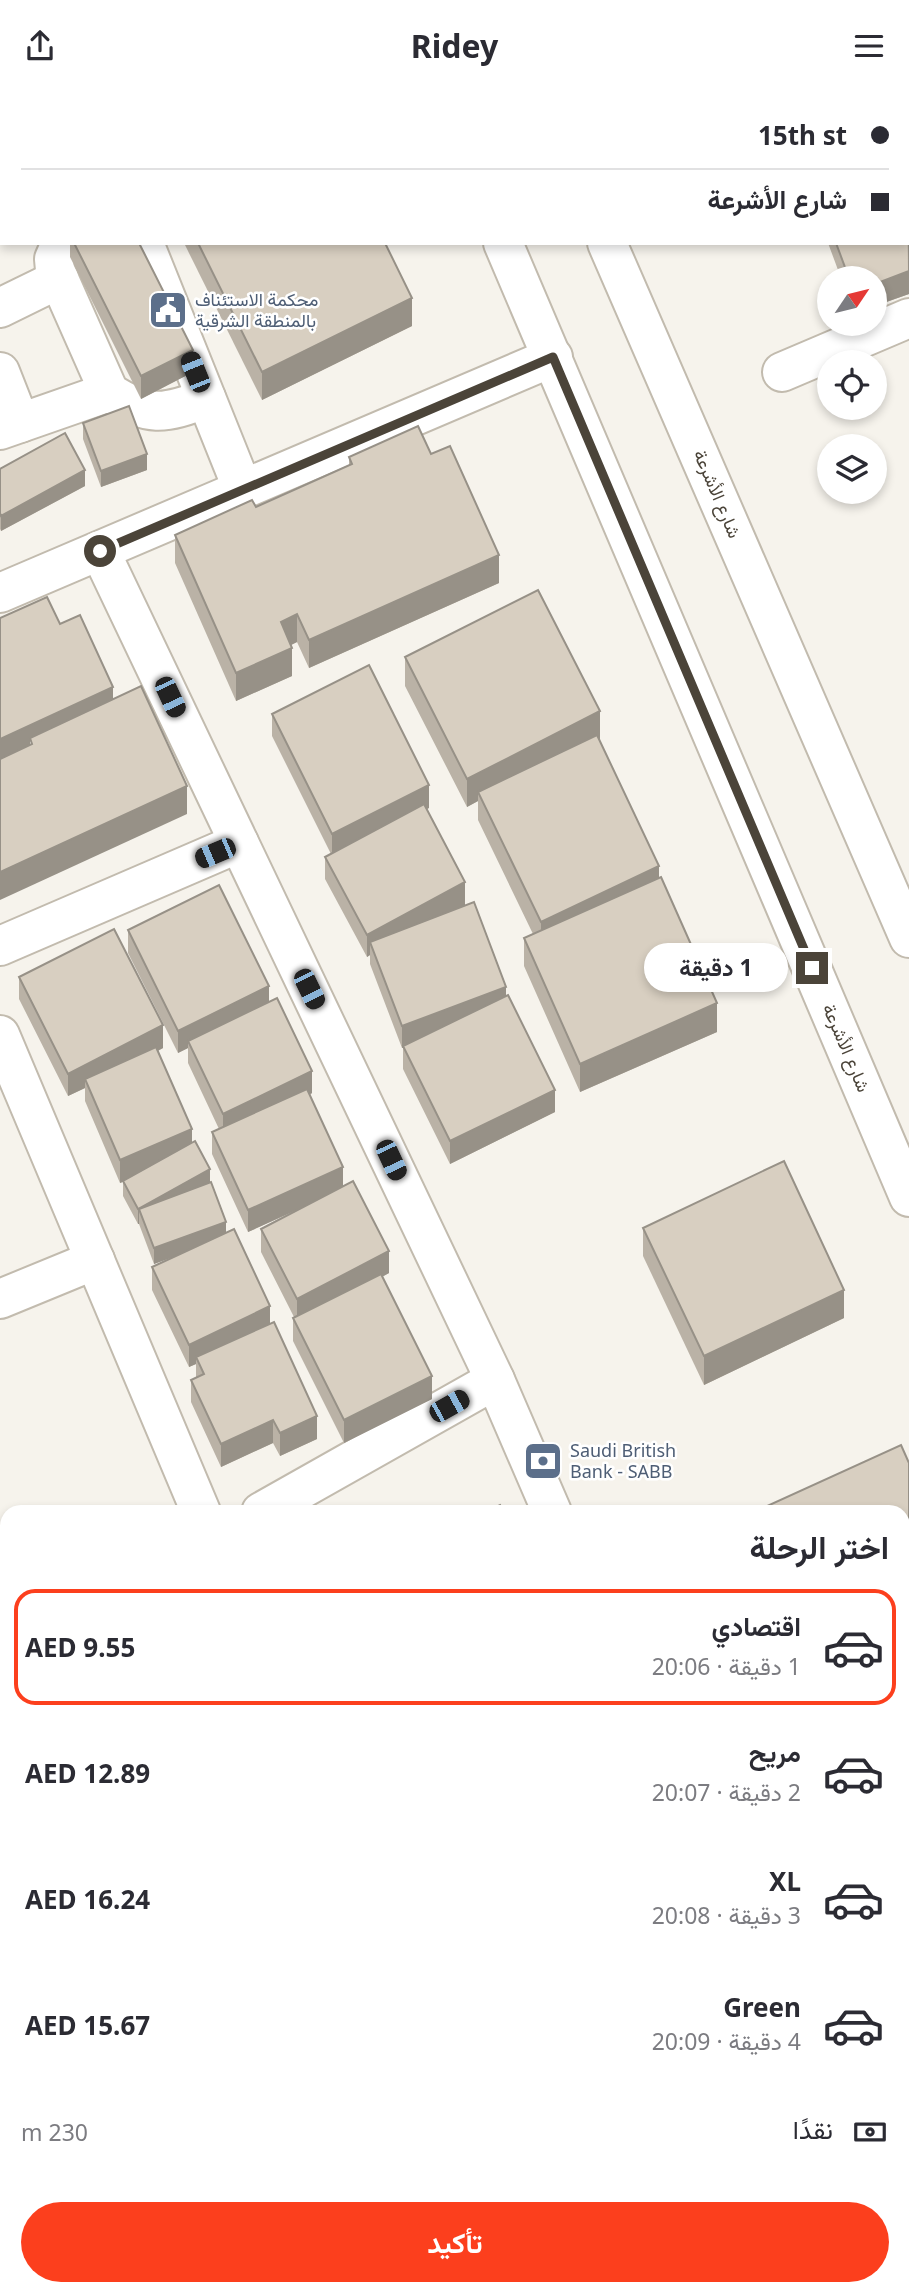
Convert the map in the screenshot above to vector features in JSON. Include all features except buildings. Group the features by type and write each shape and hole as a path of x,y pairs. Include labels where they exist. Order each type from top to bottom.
{"street":[{"path":"145,245 243,490"},
{"name":"شارع الأشرعة","path":"504,245 909,1197"},
{"name":"شارع الأشرعة","path":"608,245 909,938"},
{"path":"0,308 60,261 109,392 148,410 175,410 206,397"},
{"path":"782,372 909,318"},
{"path":"0,593 553,357"},
{"path":"0,372 10,427 109,392"},
{"path":"100,551 495,1380 549,1505"},
{"path":"0,946 239,843"},
{"path":"0,1035 198,1505"},
{"path":"0,1299 95,1260"},
{"path":"273,1505 495,1380"}],"place":[{"name":"محكمة الاستئناف بالمنطقة الشرقية","path":"168,310"},
{"name":"Saudi British Bank - SABB","path":"543,1461"}],"route":[{"path":"100,551 553,357 812,968"}]}
